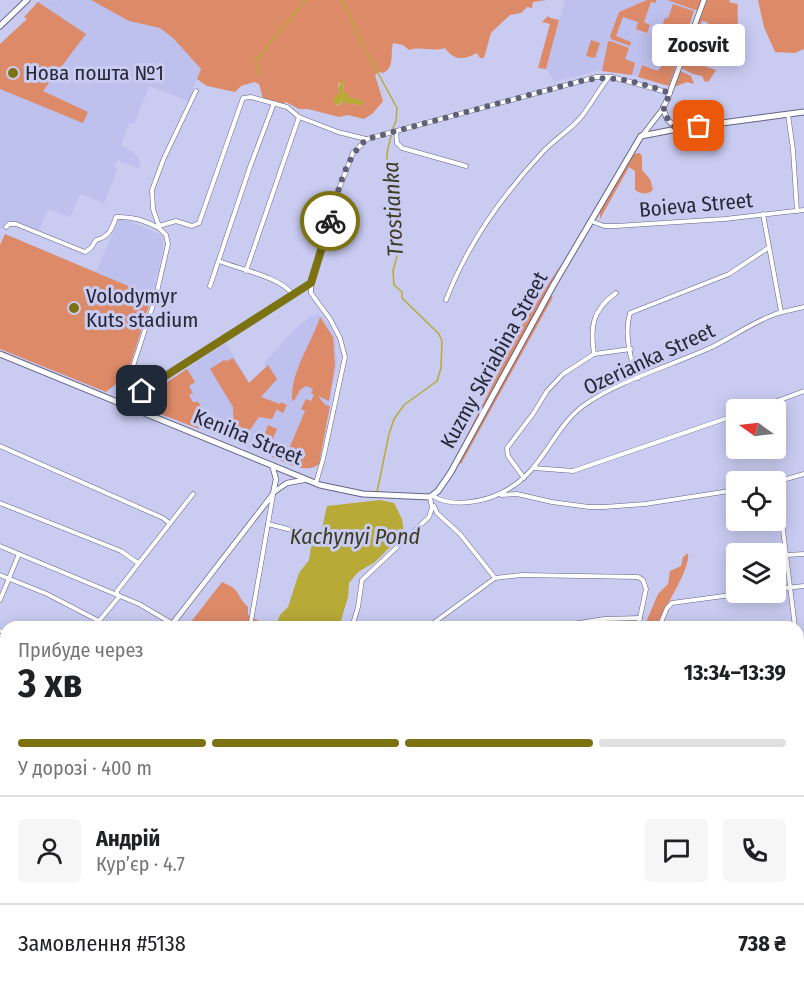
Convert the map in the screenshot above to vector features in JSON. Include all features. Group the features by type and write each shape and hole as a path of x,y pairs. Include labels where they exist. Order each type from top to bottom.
{"main road":[{"path":"0,26 27,0"},
{"path":"642,136 804,112"},
{"name":"Kuzmy Skriabina Street","path":"432,499 451,472 550,290 624,161 642,136"},
{"name":"Keniha Street","path":"0,354 316,483"},
{"path":"316,483 350,492 432,499"}],"street":[{"path":"642,136 663,108 670,93 704,0"},
{"path":"6,227 16,224 85,252 96,240 110,232 116,217 142,219 160,227 176,221 192,226 199,223 243,98 251,98 290,109 299,117 338,132 367,139 587,80 609,77 670,93"},
{"path":"446,300 455,275 469,248 487,221 543,152 582,116 609,77"},
{"path":"121,404 164,264 167,238 160,227 152,204 153,186 164,157 196,91"},
{"path":"210,286 253,158 274,104"},
{"path":"663,108 667,119 677,129"},
{"path":"788,114 797,211"},
{"path":"246,271 299,117"},
{"path":"396,131 397,143 402,148 466,166"},
{"path":"316,483 324,459 345,357 340,338 330,319 310,291 311,283 337,194 353,153 367,139"},
{"name":"Boieva Street","path":"591,221 604,226 616,226 804,210"},
{"path":"764,214 768,248 781,312"},
{"path":"638,378 627,323 630,313 729,274 768,248"},
{"path":"219,261 278,283 289,289 293,295"},
{"path":"121,404 311,283"},
{"path":"594,354 591,327 600,309 616,293"},
{"name":"Ozerianka Street","path":"432,499 459,503 497,495 517,484 534,468 572,416 583,406 638,378 712,347 770,316 804,307"},
{"path":"524,478 508,456 508,445 557,379 594,354 631,350"},
{"path":"783,399 804,391"},
{"path":"534,468 573,471 726,418"},
{"path":"0,446 169,523"},
{"path":"251,621 276,480 272,465"},
{"path":"786,479 804,474"},
{"path":"174,621 273,494 287,483 309,480"},
{"path":"497,495 517,494 570,505 604,507 645,504 726,492"},
{"path":"0,575 47,594 99,621 118,598 117,591 193,494"},
{"path":"432,499 437,513 460,534 495,578"},
{"path":"354,621 362,580 429,517 432,511 432,499"},
{"path":"0,503 121,551 138,563"},
{"path":"268,524 315,536"},
{"path":"783,531 794,621"},
{"path":"0,546 151,609 166,621"},
{"path":"0,600 19,554"},
{"path":"787,555 804,554"},
{"path":"436,621 495,578 522,574 638,577 643,580 646,589 639,621"},
{"path":"786,588 804,586"},
{"path":"662,621 667,608 672,603 726,596"},
{"path":"592,621 640,618"}],"shaded area":[{"path":"40,0 56,2 58,0 91,0 129,21 160,28 173,38 201,70 188,101 149,86 134,124 129,123 121,145 139,159 140,169 117,160 114,167 118,168 104,203 80,194 70,217 48,209 38,232 10,220 2,229 0,228 0,44 27,19 24,17"},
{"path":"91,0 547,0 533,2 532,8 527,7 521,13 510,15 491,33 484,58 480,58 477,53 464,58 456,57 445,48 409,50 403,45 393,43 389,68 375,75 383,101 373,113 364,119 348,115 339,117 299,109 286,102 283,104 263,98 259,84 254,82 241,86 235,92 207,86 197,79 201,69 173,38 160,28 129,21","holes":["344,82 343,94 349,97 355,105 343,100 339,106 336,105 340,92 339,83"]},
{"path":"565,0 685,0 694,10 669,86 632,75 601,70 554,82 546,68"},
{"path":"647,0 656,0 656,3 651,2 644,22 650,25 647,33 636,29 638,22 623,17 616,36 631,42 630,46 611,39 610,36 619,12"},
{"path":"667,0 703,0 698,11"},
{"path":"705,0 730,0 729,2 738,4 736,30 728,36 720,37 707,22 702,21 691,47 689,46"},
{"path":"758,0 804,0 804,49 795,53 775,52 764,27"},
{"path":"38,2 86,34 43,91 88,112 83,123 0,89 0,44 27,19 24,17"},
{"path":"673,4 694,11 669,86 638,77 642,65 657,71 661,67 675,27 673,27 659,64 656,63 663,42 657,40"},
{"path":"548,16 559,20 546,69 538,68 550,24 542,22"},
{"path":"591,40 600,43 595,58 586,56"},
{"path":"610,41 629,48 625,59 635,63 632,75 602,71"},
{"path":"688,49 695,63 716,70 709,81 705,82 702,76 681,68"},
{"path":"680,71 691,76 694,84 687,82 674,87"},
{"path":"640,153 642,170 650,179 653,190 644,193 635,190 635,171 629,167 600,219 600,210 632,154"},
{"path":"120,217 163,236 163,249 152,296 95,274"},
{"name":"Volodymyr Kuts stadium","path":"5,234 152,296 127,375 106,392 0,349 0,245"},
{"path":"561,264 464,446 452,465 523,324"},
{"path":"550,295 553,297 461,464 458,462"},
{"path":"318,314 327,322 335,337 337,362 319,462 313,468 301,468 134,403 226,343 256,393 275,380 264,363 294,330"},
{"path":"320,317 333,337 335,365 329,401 318,396 325,405 330,406 319,464 302,468 272,457 276,446 288,451 305,411 301,409 306,399 311,401 314,395 311,393 313,389 306,386 300,390 294,401 292,400 298,368"},
{"path":"233,358 249,383 268,365 277,379 261,397 287,405 283,413 277,410 279,405 272,419 259,417 247,434 234,432 233,407 210,369 224,360"},
{"path":"187,369 195,382 189,386 193,393 189,395 193,402 198,402 203,409 199,429 153,411 166,383"},
{"path":"268,425 277,429 269,447 261,444"},
{"path":"688,553 688,560 681,579 659,621 647,621 658,594 668,584 670,571 681,566 683,557"},
{"path":"222,582 236,591 248,607 248,615 259,621 192,621"}],"water":[{"path":"341,81 344,81 343,94 346,92 349,97 363,101 363,105 343,103 342,100 339,106 334,103 333,100 340,92 338,89"},
{"name":"Kachynyi Pond","path":"380,500 394,503 402,519 404,533 375,562 358,572 349,583 348,597 341,621 278,621 288,607 299,573 309,560 311,547 319,542 327,506"}],"waterway":[{"path":"259,74 256,61 306,0"},
{"name":"Trostianka","path":"342,0 397,108 393,128"},
{"name":"Trostianka","path":"377,492 394,419 404,405 437,381 441,368 442,341 439,334 402,298 402,292 394,285 393,271 398,252 387,176 387,153 391,136"}],"way so far":[{"path":"330,221 337,194 353,153 367,139 596,77 612,77 670,93 663,111 670,123 677,129 699,126"}],"place":[{"name":"Нова пошта №1","path":"13,73"},
{"name":"Zoosvit","path":"699,126"},
{"name":"Volodymyr Kuts stadium","path":"74,308"}],"route":[{"path":"142,391 311,283 330,221"}]}
